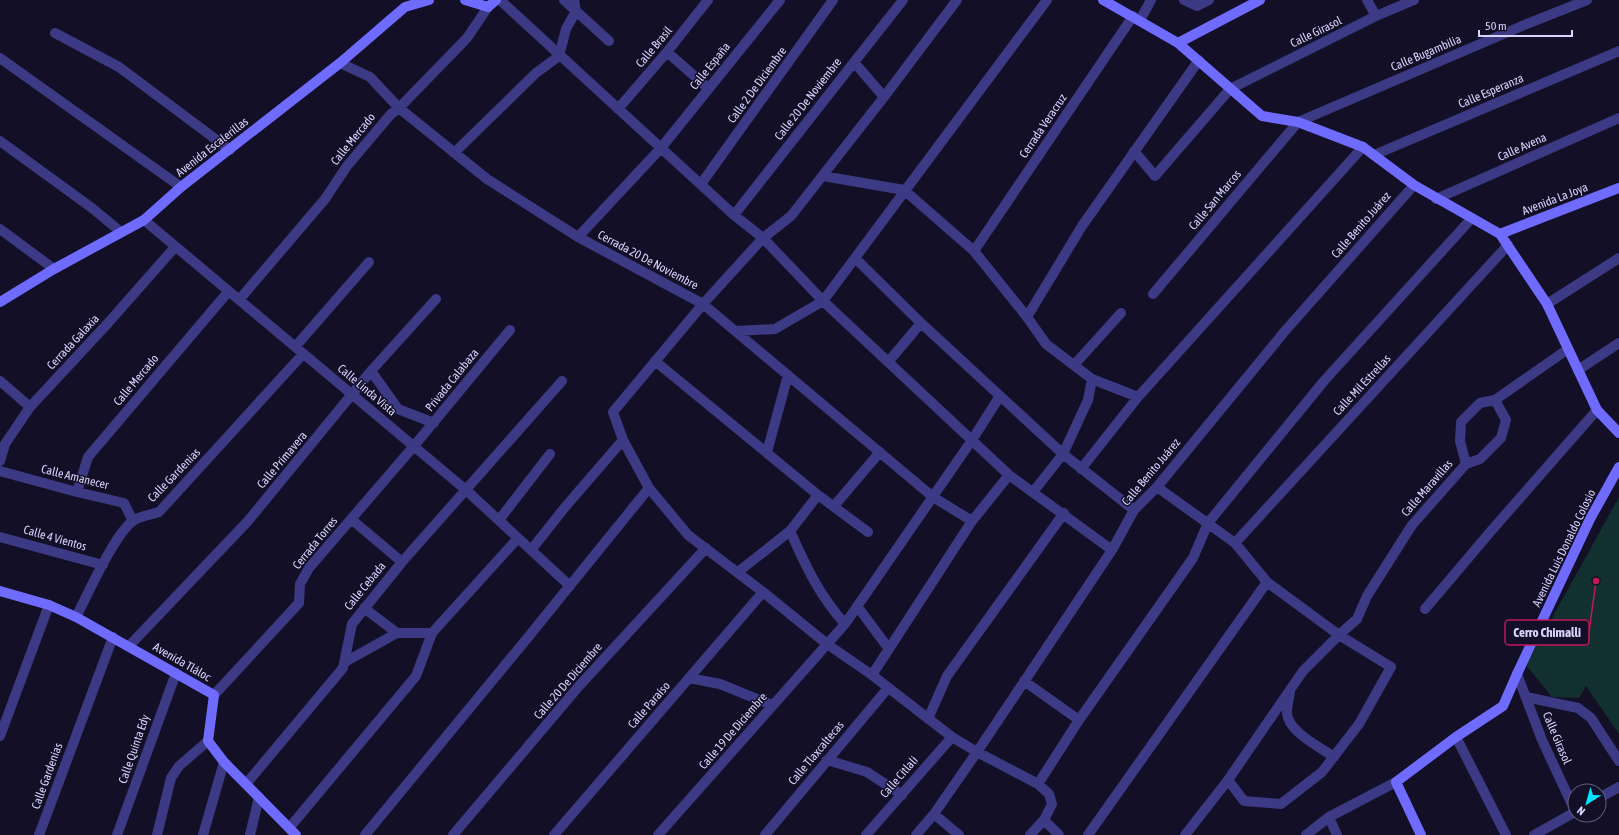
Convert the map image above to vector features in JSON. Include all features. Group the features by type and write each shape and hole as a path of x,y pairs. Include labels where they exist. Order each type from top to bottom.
{"main road":[{"name":"Avenida Escalerillas","path":"0,302 54,268 144,220 181,187 340,63 405,7 428,0"},
{"path":"465,0 488,7 496,0"},
{"path":"1103,0 1137,18 1178,43 1262,116 1298,122 1363,147 1414,185 1436,199 1500,234 1548,304 1597,410 1619,433"},
{"path":"1178,43 1260,0"},
{"name":"Avenida La Joya","path":"1500,234 1619,188"},
{"name":"Avenida Luis Donaldo Colosio","path":"1456,737 1503,706 1590,519 1619,467"},
{"name":"Avenida Tláloc","path":"0,591 50,605 76,617 214,695 208,741"},
{"path":"1421,835 1396,782 1456,737"},
{"path":"208,741 224,762 293,831"}],"street":[{"path":"500,0 559,56 734,215 763,238 823,301 889,361 1009,475 1064,513 1112,550"},
{"path":"564,0 609,41"},
{"path":"454,153 536,73 559,56 566,29 576,11 574,0"},
{"name":"Calle Brasil","path":"618,109 667,52 708,0"},
{"name":"Calle España","path":"578,237 661,148 780,0"},
{"name":"Calle 2 De Diciembre","path":"701,184 833,0"},
{"name":"Calle 20 De Noviembre","path":"734,215 903,0"},
{"path":"957,0 884,97 791,216 763,238 703,304 613,412 623,440 649,488 688,534 738,572 827,644 872,675 952,737 1038,784 1049,794 1052,804 1044,820 1030,835"},
{"path":"736,331 775,329 823,301 856,258 904,190 1047,0"},
{"name":"Cerrada Veracruz","path":"974,251 1137,18 1152,0"},
{"path":"1184,0 1197,6 1209,0"},
{"path":"1367,0 1376,16"},
{"name":"Calle Girasol","path":"1230,89 1376,16 1414,0"},
{"name":"Calle Bugambilia","path":"1298,122 1522,26 1587,0"},
{"name":"Calle Mercado","path":"239,300 325,199 347,166 391,114 399,108 467,38 488,7"},
{"path":"54,33 119,67 230,150"},
{"name":"Calle Esperanza","path":"1374,155 1619,51"},
{"path":"667,52 708,88"},
{"path":"0,58 181,187"},
{"path":"1027,318 1082,226 1199,60"},
{"path":"854,62 884,97"},
{"name":"Cerrada 20 De Noviembre","path":"340,63 370,77 399,108 487,179 578,237 703,304 933,497 972,521"},
{"path":"1134,151 1155,176 1230,89"},
{"name":"Calle Avena","path":"1436,199 1619,118"},
{"name":"Calle San Marcos","path":"1153,294 1298,122"},
{"path":"0,141 92,208 121,232"},
{"path":"1081,469 1138,397 1363,147"},
{"path":"823,176 904,190 974,251 1046,344 1092,379 1138,397"},
{"name":"Calle Benito Juárez","path":"916,835 934,814 977,752 1112,550 1134,510 1157,487 1285,331 1414,185"},
{"path":"1038,784 1079,720 1193,558 1208,523 1324,381 1472,218"},
{"name":"Calle Linda Vista","path":"144,220 466,490 570,586"},
{"path":"0,229 54,268"},
{"name":"Calle Mil Estrellas","path":"1235,543 1508,245"},
{"name":"Cerrada Galaxia","path":"0,461 4,444 30,407 98,334 176,246"},
{"path":"856,258 921,323 1062,454 1134,510"},
{"path":"1548,304 1619,258"},
{"path":"295,347 369,262"},
{"name":"Calle Mercado","path":"76,492 88,457 228,292"},
{"name":"Calle Primavera","path":"129,646 248,521 353,395 371,371 436,299"},
{"path":"1074,365 1121,313"},
{"path":"889,361 921,323"},
{"name":"Privada Calabaza","path":"414,446 510,330"},
{"path":"1578,370 1619,343"},
{"path":"1466,464 1460,441 1461,422 1480,404 1495,400 1568,349"},
{"name":"Calle Gardenias","path":"133,521 159,512 303,354"},
{"path":"655,361 818,495 868,532"},
{"path":"371,371 398,409 434,423"},
{"path":"766,452 788,375"},
{"path":"1033,492 1062,454 1088,400 1092,379"},
{"path":"0,381 30,407"},
{"name":"Calle Cebada","path":"246,784 343,668 352,624 364,608 402,562 562,381"},
{"name":"Calle 19 De Diciembre","path":"658,835 845,624 972,440 1000,396"},
{"name":"Calle Maravillas","path":"1185,835 1228,780 1303,671 1357,619 1367,596 1412,525 1466,464 1480,459 1501,438 1506,420 1495,400"},
{"path":"1425,610 1491,531 1597,410"},
{"path":"531,550 566,506 623,440"},
{"name":"Cerrada Torres","path":"214,695 298,603 300,584 306,573 414,446"},
{"path":"834,506 880,452"},
{"path":"499,520 550,454"},
{"name":"Calle Amanecer","path":"0,471 76,492 124,503 133,521"},
{"path":"872,675 972,521 1009,475"},
{"path":"1157,487 1235,543 1267,582 1339,635 1391,667 1359,724 1322,772 1281,804 1244,801 1228,780"},
{"path":"365,835 649,488"},
{"path":"738,572 790,530 818,495"},
{"path":"928,719 947,676 1064,513"},
{"path":"351,519 402,562"},
{"path":"76,617 103,565 124,531 133,521"},
{"path":"790,530 810,575 832,610 845,624"},
{"name":"Calle 4 Vientos","path":"0,537 103,565"},
{"path":"293,831 416,676 432,633 518,538"},
{"name":"Calle 20 De Diciembre","path":"453,835 579,686 706,548"},
{"path":"1088,835 1267,582"},
{"name":"Calle Paraíso","path":"554,835 763,592"},
{"path":"0,736 50,605"},
{"path":"857,606 889,649"},
{"path":"364,608 397,633"},
{"path":"345,662 397,633 432,633"},
{"name":"Calle Gardenias","path":"39,835 113,637"},
{"name":"Calle Quinta Edy","path":"117,835 176,673"},
{"name":"Calle Girasol","path":"1517,674 1542,740 1567,794"},
{"path":"689,678 720,684 772,706"},
{"path":"1024,681 1079,720"},
{"name":"Calle Tlaxcaltecas","path":"765,835 888,688"},
{"path":"1290,691 1287,714 1289,722 1295,730 1334,757"},
{"path":"1526,697 1578,708 1590,718 1619,761"},
{"name":"Calle Citlali","path":"866,835 952,737"},
{"path":"1456,737 1506,835"},
{"path":"157,835 171,778 179,766 208,741"},
{"path":"827,760 867,772 902,794"},
{"path":"203,835 224,762"},
{"path":"1306,835 1329,817 1396,782"},
{"path":"1607,794 1619,787"},
{"path":"250,835 259,797"},
{"path":"934,814 959,835"},
{"path":"1534,835 1567,816"},
{"path":"1329,817 1337,835"},
{"path":"1044,820 1059,835"}],"green space":[{"path":"1619,497 1619,734 1586,686 1579,698 1552,697 1526,665"}],"place":[{"name":"Cerro Chimalli","path":"1596,581"}]}
